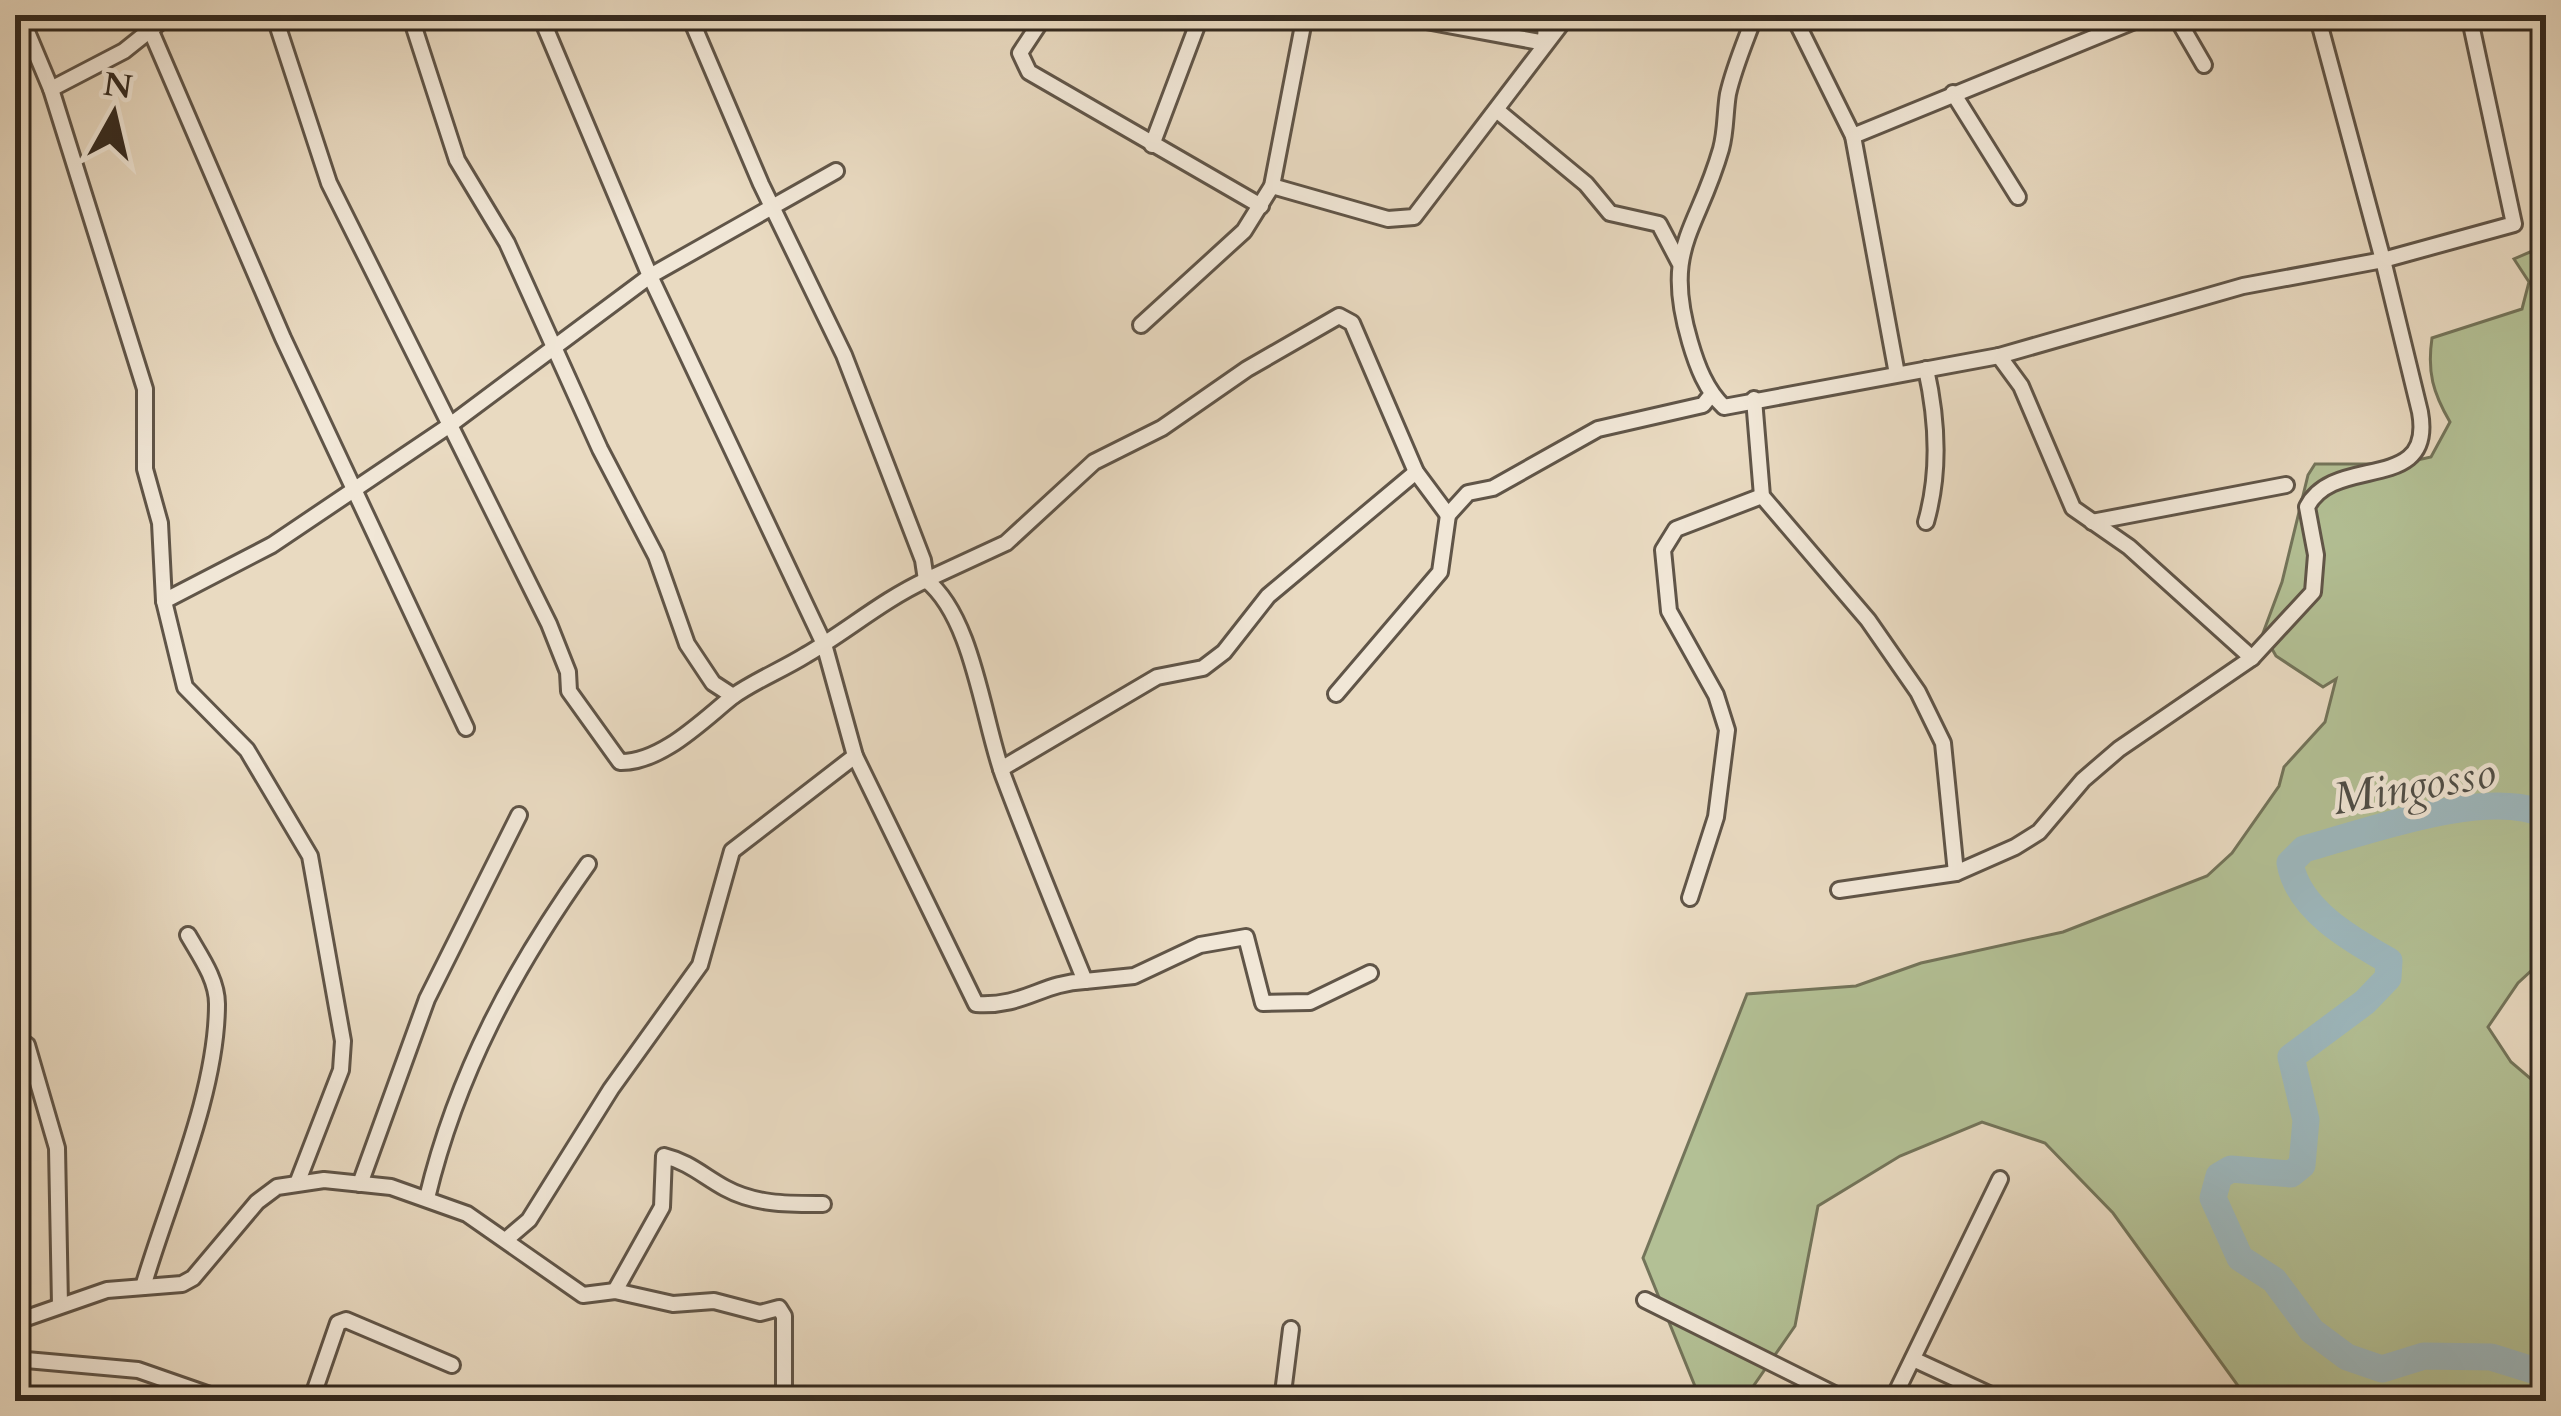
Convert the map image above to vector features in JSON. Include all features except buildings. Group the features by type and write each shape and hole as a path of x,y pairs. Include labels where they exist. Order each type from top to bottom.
{"street":[{"path":"20,15 51,88 146,389 145,470 160,523 164,602 184,687 247,750 310,856 343,1041 336,1085 298,1181"},
{"path":"51,88 124,51 169,15"},
{"path":"274,15 329,183 549,624 568,672 568,691 620,762 657,751 733,696 926,580 1006,543 1094,462 1162,428 1236,376 1340,316 1352,323 1416,472 1448,515"},
{"path":"410,15 457,160 507,243 656,556 687,644 713,683 733,696"},
{"path":"540,15 650,276 824,644 855,756 976,1004 1011,1006 1061,982 1134,976 1226,937 1246,937 1263,1003 1310,1002 1370,973"},
{"path":"688,15 844,355 923,560 926,580 940,592 962,635 1001,770 1084,981"},
{"path":"1045,15 1020,53 1021,64 1261,206"},
{"path":"1152,145 1201,15"},
{"path":"1141,325 1229,247 1261,206 1271,186 1305,15"},
{"path":"1394,15 1545,43"},
{"path":"1545,43 1546,15"},
{"path":"1271,186 1388,219 1414,218 1568,15"},
{"path":"1755,15 1729,92 1722,148 1679,262 1677,299 1711,395 1724,407 1754,399 1801,397 1999,356 2243,286 2384,260 2513,224 2469,15"},
{"path":"1793,15 1853,136 1897,374"},
{"path":"1853,136 2149,15"},
{"path":"2175,15 2204,65"},
{"path":"1839,890 1955,873 2039,832 2083,781 2119,749 2252,658 2313,592 2316,555 2309,500 2345,479 2404,464 2418,450 2424,431 2420,412 2317,15"},
{"path":"150,29 283,338 466,728"},
{"path":"1953,94 2018,197"},
{"path":"1498,112 1586,184 1610,213 1658,224 1679,262"},
{"path":"164,602 272,544 450,425 650,276 771,204 836,172"},
{"path":"1999,356 2021,386 2073,508 2128,548 2252,658"},
{"path":"1926,369 1934,403 1935,490 1926,522"},
{"path":"1336,694 1439,572 1448,515 1468,493 1493,488 1598,429 1703,405 1711,395"},
{"path":"1754,399 1762,496 1868,620 1918,692 1948,766 1955,873"},
{"path":"1001,770 1157,677 1203,668 1224,652 1268,596 1416,472"},
{"path":"2092,522 2287,485"},
{"path":"1690,898 1716,817 1726,730 1716,695 1669,611 1663,550 1676,529 1762,496"},
{"path":"508,1238 529,1220 611,1089 700,965 732,851 855,756"},
{"path":"360,1184 428,999 519,815"},
{"path":"427,1198 446,1119 498,1002 588,864"},
{"path":"143,1287 204,1083 217,1003 209,973 188,935"},
{"path":"27,1045 57,1148 62,1190 60,1305"},
{"path":"615,1291 662,1207 664,1156 687,1162 727,1189 755,1200 823,1204"},
{"path":"1892,1401 2000,1179"},
{"path":"15,1322 107,1290 193,1278 256,1202 298,1181 360,1184 427,1198 508,1238 583,1295 615,1291 673,1304 714,1300 760,1313 778,1308 784,1316 784,1401"},
{"path":"1645,1300 1847,1401"},
{"path":"311,1401 338,1323 346,1320 452,1364"},
{"path":"1282,1401 1291,1329"},
{"path":"15,1359 138,1370 227,1401"},
{"path":"1912,1359 2004,1401"}],"green space":[{"path":"2546,245 2546,957 2518,983 2488,1027 2511,1062 2537,1084 2546,1116 2546,1401 2249,1401 2113,1213 2045,1143 1982,1122 1900,1156 1818,1206 1795,1326 1743,1401 1701,1401 1643,1258 1747,994 1856,986 1921,963 2063,932 2207,876 2232,853 2279,786 2284,767 2325,722 2336,679 2323,687 2276,656 2263,633 2282,582 2308,475 2315,464 2400,464 2431,457 2450,422 2433,382 2432,338 2522,309 2529,282 2514,259"}],"waterway":[{"name":"Mingosso","path":"2546,815 2492,806 2426,815 2304,849 2290,863 2295,880 2315,909 2389,961 2388,978 2365,1002 2291,1057 2306,1120 2302,1165 2291,1174 2231,1169 2219,1176 2213,1198 2240,1258 2274,1280 2312,1331 2347,1357 2382,1369 2424,1356 2491,1357 2546,1374"}]}
